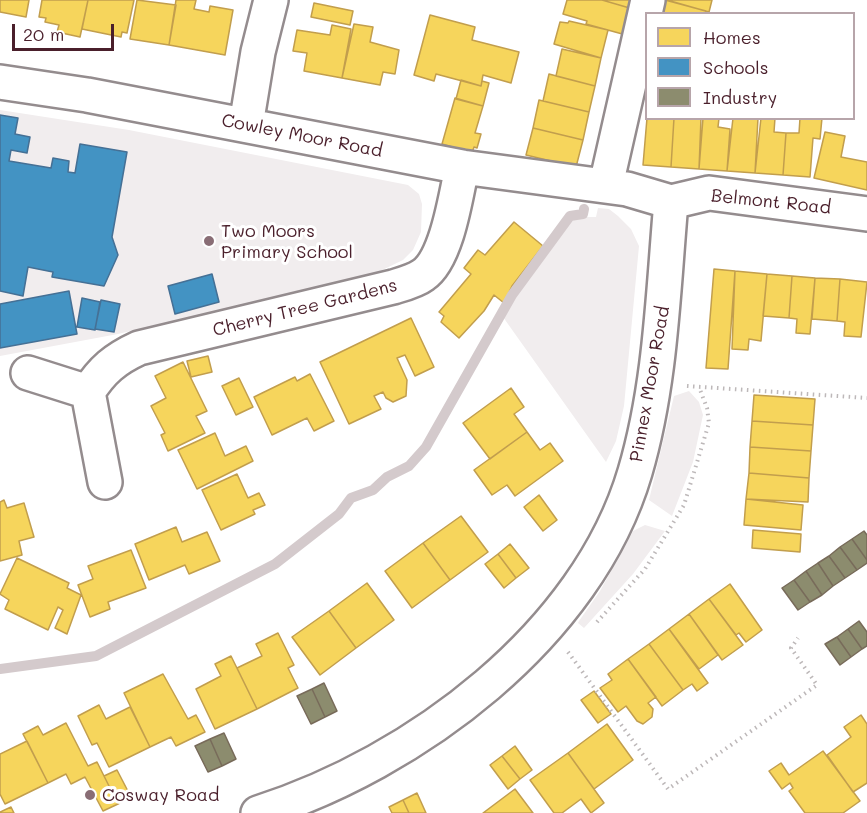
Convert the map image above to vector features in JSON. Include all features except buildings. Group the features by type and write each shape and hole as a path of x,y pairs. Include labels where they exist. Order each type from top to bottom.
{"street":[{"path":"246,125 258,52 271,0"},
{"path":"606,185 645,13"},
{"name":"Cowley Moor Road","path":"0,82 246,125 462,167 606,185"},
{"name":"Cherry Tree Gardens","path":"88,392 100,372 116,358 139,348 393,287 423,276 434,265 442,250 462,167"},
{"name":"Belmont Road","path":"606,185 671,202 709,193 867,214"},
{"name":"Pinnex Moor Road","path":"258,813 318,791 405,745 453,713 489,684 548,625 577,587 624,502 640,451 662,328 671,202"},
{"path":"28,373 88,392 105,482"}],"path":[{"path":"654,382 867,398"},
{"path":"591,627 645,569 684,505 709,423 707,408 699,387"},
{"path":"575,642 567,650 668,789 817,685 791,648 798,638"}],"shaded area":[{"name":"Two Moors Primary School","path":"0,110 129,130 408,185 419,194 422,204 421,232 413,250 403,260 376,273 118,334 0,356"},
{"path":"598,208 609,209 618,216 631,229 639,246 624,406 616,441 606,462 503,317 510,302 572,220 580,217 596,217"},
{"path":"689,391 699,402 703,415 693,462 672,516 649,500 674,396"},
{"path":"645,525 665,531 633,574 584,628 578,623 579,621 600,591 633,531"}],"waterway":[{"path":"0,669 96,656 275,564 339,514 351,498 373,490 387,477 409,466 426,447 512,295 570,216 583,214 584,209"}],"place":[{"name":"Two Moors Primary School","path":"209,241"},
{"name":"Cosway Road","path":"90,795"}]}
